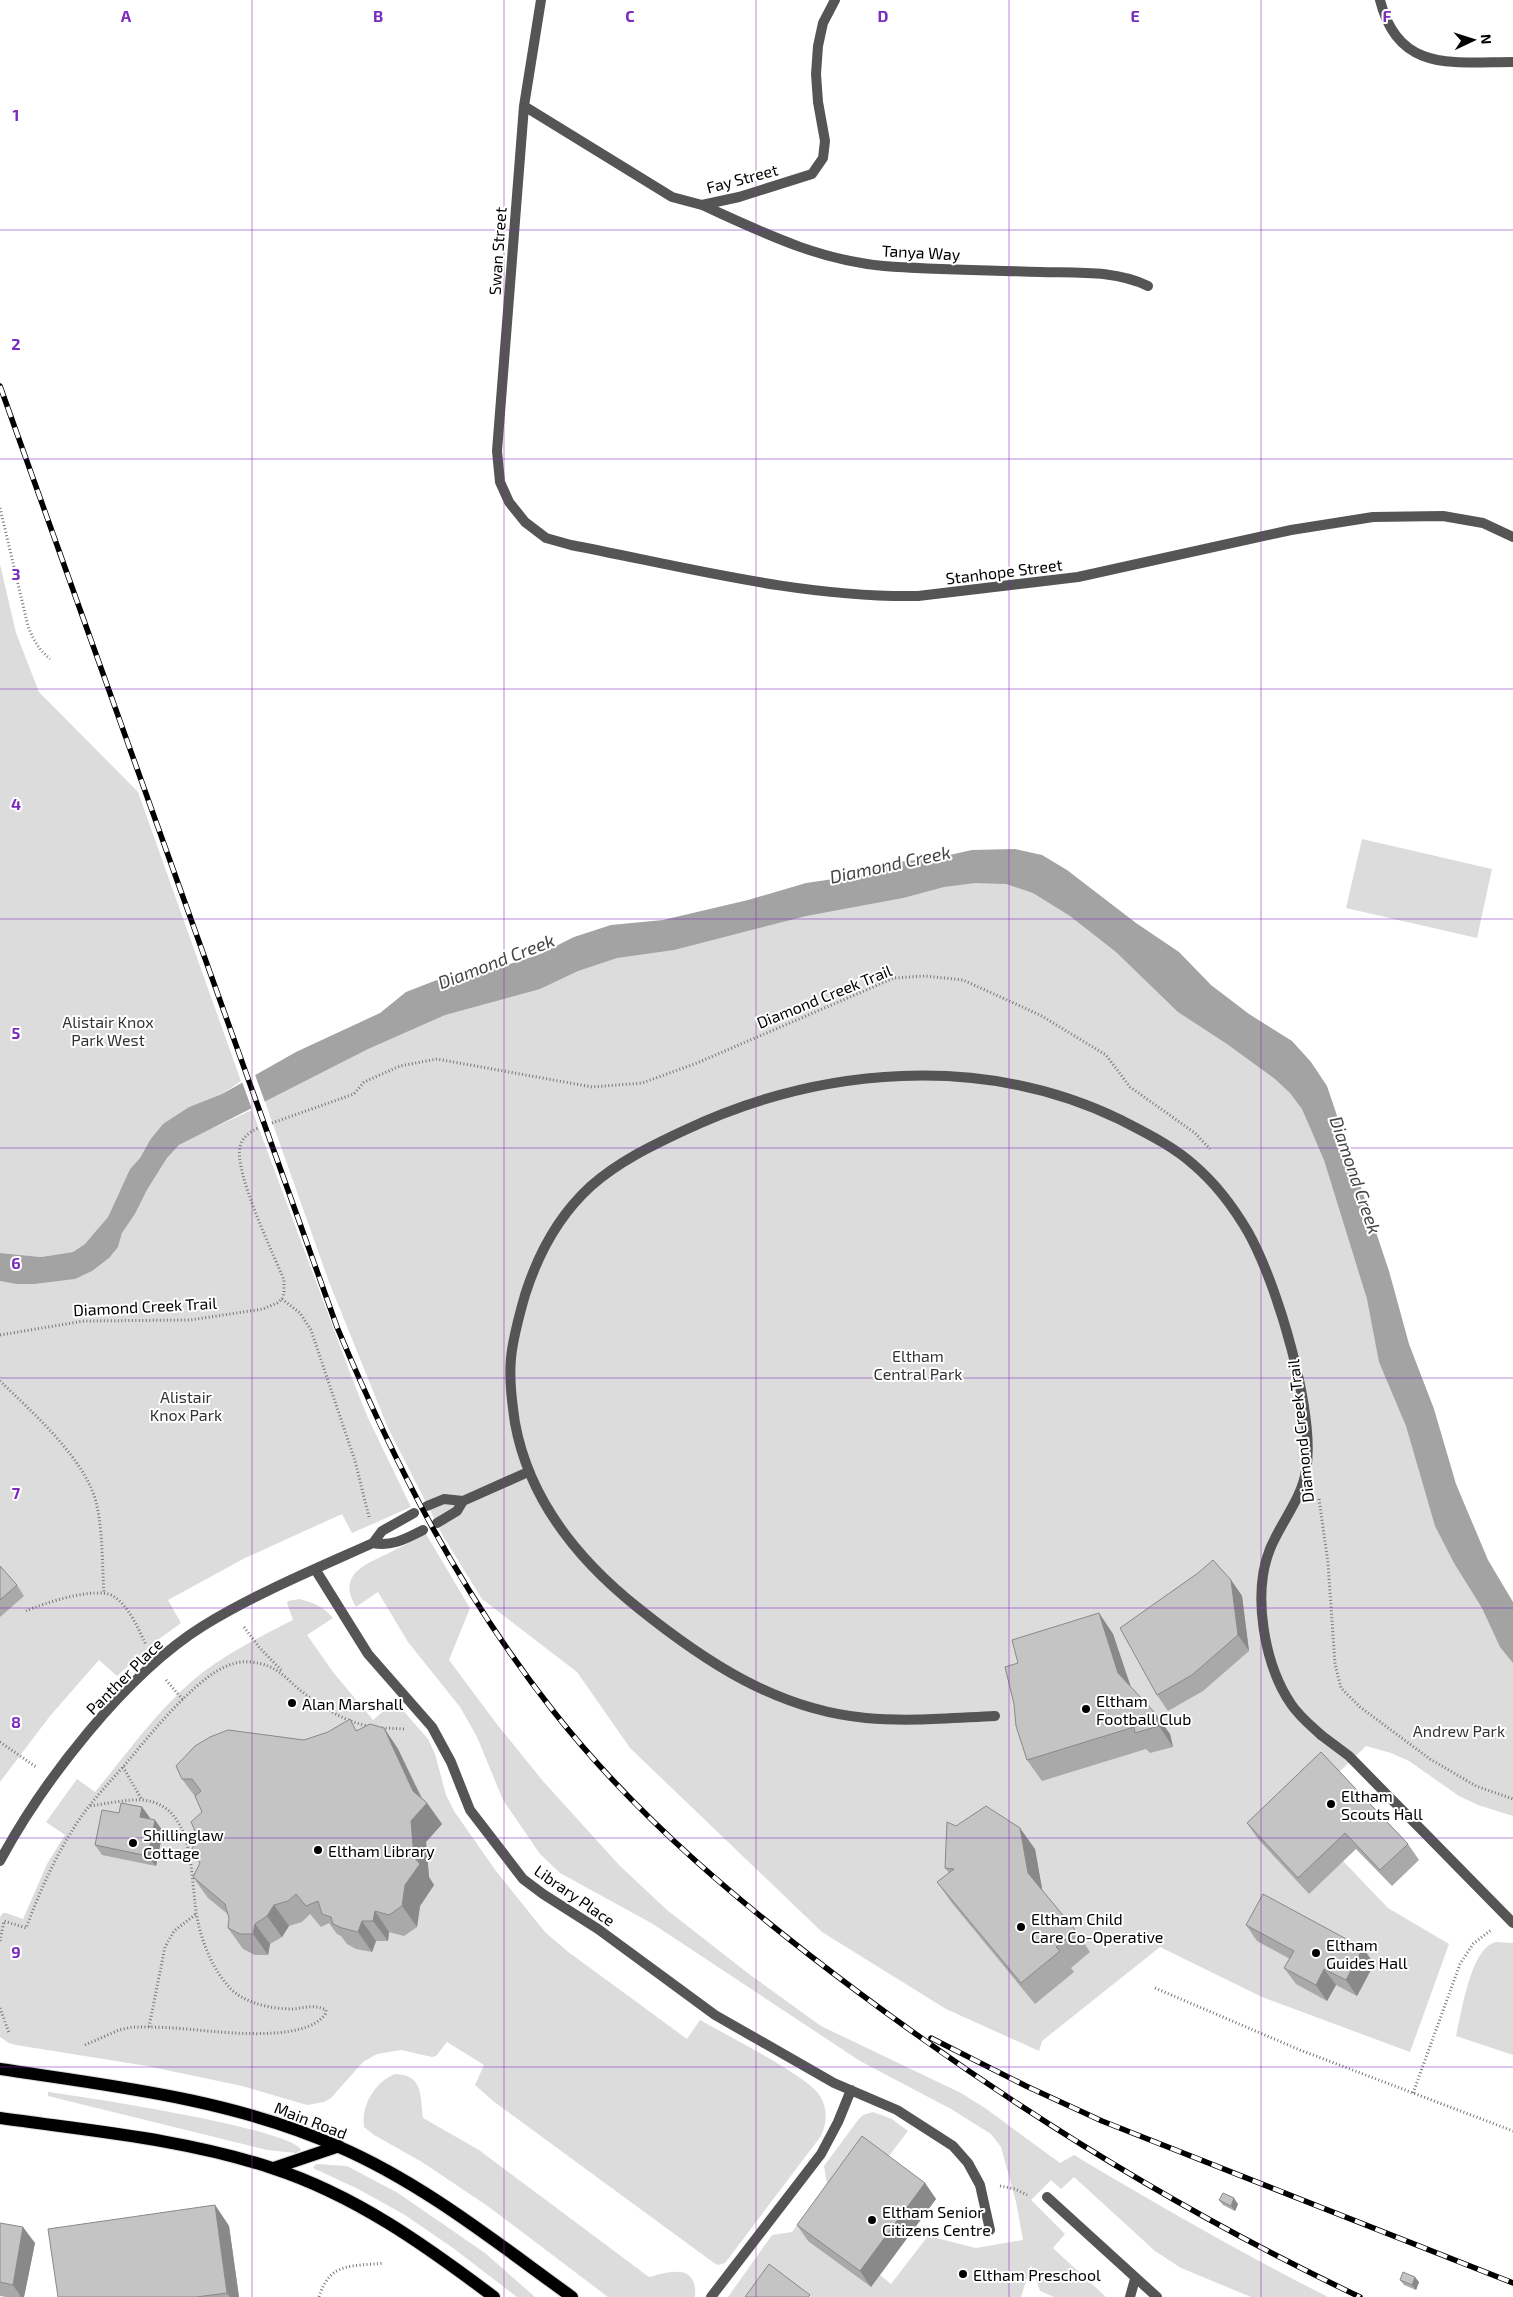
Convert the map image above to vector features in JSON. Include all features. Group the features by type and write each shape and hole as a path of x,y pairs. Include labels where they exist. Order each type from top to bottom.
{"main road":[{"name":"Main Road","path":"0,2068 143,2091 194,2102 274,2122 339,2146 388,2171 433,2198 572,2297"},
{"path":"0,2118 190,2147 241,2158 274,2168 331,2192 397,2227 494,2297"},
{"path":"274,2168 339,2146"}],"street":[{"name":"Swan Street","path":"510,502 500,482 497,451 524,106 541,0"},
{"name":"Fay Street","path":"524,106 672,197 702,204 739,197 812,174 823,158 825,141 817,93 818,46 823,23 835,0"},
{"path":"1380,0 1383,14 1393,35 1408,48 1428,58 1451,62 1513,62"},
{"name":"Tanya Way","path":"702,204 814,253 848,261 924,268 1099,274 1129,277 1148,286"},
{"name":"Stanhope Street","path":"510,502 525,522 546,538 571,545 807,590 860,596 918,596 1078,577 1291,530 1373,517 1443,516 1483,523 1513,537"},
{"path":"995,1716 927,1719 864,1718 834,1714 764,1692 746,1683 670,1634 612,1587 574,1548 548,1511 528,1472 518,1436 511,1397 510,1359 518,1321 530,1279 543,1250 564,1214 594,1184 642,1151 709,1118 768,1099 834,1082 905,1074 970,1076 1038,1089 1100,1110 1151,1135 1193,1164 1231,1207 1248,1233 1263,1263 1275,1295 1296,1371 1304,1410 1307,1467 1301,1489 1271,1546 1264,1566 1262,1589 1265,1636 1269,1658 1289,1702 1299,1715 1349,1756 1512,1923"},
{"path":"427,1506 444,1499 463,1501 528,1472"},
{"path":"436,1523 457,1511 463,1501"},
{"name":"Panther Place","path":"373,1543 382,1531 414,1513"},
{"name":"Panther Place","path":"0,1861 18,1830 53,1779 102,1718 155,1662 202,1627 275,1587 373,1543 388,1544 401,1541 423,1530"},
{"name":"Library Place","path":"315,1569 368,1654 432,1727 448,1755 470,1810 523,1879 598,1929 714,2014 834,2083 903,2113 953,2146 968,2163 980,2185 990,2230"},
{"path":"711,2297 821,2154 838,2122 851,2090"},
{"path":"1047,2197 1157,2297"},
{"path":"1130,2297 1135,2279"}],"path":[{"path":"0,508 28,626 33,641 41,652 50,659"},
{"name":"Diamond Creek Trail","path":"272,1122 354,1094 364,1082 400,1066 437,1060 592,1087 642,1083 698,1063 894,978 926,976 963,980 1040,1015 1106,1055 1130,1087 1195,1133 1215,1155"},
{"path":"258,1128 247,1135 242,1141 240,1161 252,1201 284,1280 282,1299 306,1321 317,1346 363,1487 373,1543"},
{"name":"Diamond Creek Trail","path":"0,1335 84,1321 190,1320 263,1309 282,1299"},
{"path":"0,1381 39,1418 88,1481 97,1506 104,1593"},
{"name":"Diamond Creek Trail","path":"1319,1497 1328,1563 1334,1664 1341,1688 1360,1707 1430,1759 1476,1786 1513,1799"},
{"path":"26,1611 58,1599 104,1593 112,1595 132,1617 166,1681 184,1701"},
{"path":"234,1609 250,1636 303,1693 339,1716 372,1727"},
{"path":"0,1941 4,1921 26,1928 47,1877 75,1826 89,1806 123,1767 184,1701 213,1674 239,1662 260,1663 285,1675"},
{"path":"381,1728 390,1730 432,1727"},
{"path":"0,1742 53,1779"},
{"path":"123,1767 142,1800"},
{"path":"85,2045 119,2030 132,2027 256,2034 280,2033 315,2022 326,2013 326,2010 318,2007 290,2009 272,2007 249,2001 230,1988 214,1966 203,1940 196,1914 190,1856 186,1838 173,1817 157,1805 142,1800 89,1806"},
{"path":"149,2028 165,1947 174,1931 196,1914"},
{"path":"1413,2093 1447,1997 1467,1953 1474,1944 1490,1931 1512,1923"},
{"path":"1155,1988 1300,2050 1513,2131"},
{"path":"0,2008 9,2032"},
{"path":"980,2185 1005,2186 1021,2191 1029,2196 1047,2197"},
{"path":"319,2297 330,2274 349,2266 384,2262"}],"green space":[{"name":"Alistair Knox Park West","path":"0,564 16,633 39,692 138,792 241,1081 222,1094 189,1107 150,1140 140,1158 130,1169 108,1217 86,1244 73,1252 41,1257 0,1253"},
{"path":"1362,839 1492,869 1477,938 1346,908"},
{"name":"Eltham Central Park","path":"1024,873 1315,1108 1395,1353 1513,1634 1513,1816 1478,1805 1459,1796 1409,1761 1391,1753 1366,1746 1297,1813 1388,1908 1449,1944 1410,2052 1262,1997 1160,1947 1042,2041 1039,2051 946,2009 822,1932 630,1748 577,1672 482,1599 443,1536 388,1428 329,1282 259,1085 594,940"},
{"name":"Alistair Knox Park","path":"252,1110 368,1418 411,1507 352,1533 342,1514 245,1558 168,1600 181,1623 155,1642 117,1676 99,1660 50,1716 0,1782 0,1281 16,1284 35,1284 74,1279 118,1247 122,1233 135,1214 147,1190 167,1158 179,1145"},
{"path":"426,1534 470,1608 449,1660 542,1780 619,1865 667,1910 749,1974 821,2026 961,2093 985,2108 1060,2163 1074,2155 1200,2228 1328,2297 1251,2297 1181,2268 1155,2251 1074,2177 1061,2189 1051,2180 1031,2200 1065,2234 1053,2248 1106,2297 1054,2297 1040,2291 1031,2265 1021,2297 728,2297 772,2235 792,2232 801,2219 816,2230 809,2241 871,2287 880,2275 891,2284 928,2236 976,2248 1023,2240 1016,2202 1001,2147 991,2134 951,2109 860,2061 653,1924 560,1873 540,1854 503,1800 477,1737 460,1707 408,1642 378,1592 356,1607 351,1596 349,1587 351,1580 362,1567"},
{"path":"299,1599 318,1605 333,1618 307,1635 333,1672 373,1720 395,1701 428,1739 435,1754 446,1795 454,1811 496,1871 545,1932 567,1951 687,2039 700,2020 784,2067 813,2088 820,2096 826,2116 821,2136 725,2263 718,2265 714,2263 493,2101 475,2085 484,2065 447,2042 436,2056 432,2057 401,2050 377,2054 363,2062 331,2098 324,2102 307,2105 242,2086 147,2066 16,2045 0,2037 0,1917 3,1913 6,1913 23,1919 47,1864 65,1835 46,1822 77,1779 95,1792 159,1714 203,1672 235,1651 293,1620 287,1603 288,1601"},
{"path":"1496,1942 1513,1943 1513,2055 1456,2036 1464,1998 1474,1968 1487,1947"},
{"path":"395,2074 411,2078 416,2083 419,2088 423,2118 479,2150 649,2277 674,2272 687,2274 695,2286 695,2297 608,2297 489,2207 422,2162 374,2135 364,2127 367,2103 376,2088"},
{"path":"48,2092 226,2123 289,2142 301,2150 296,2153 267,2150 48,2096"},
{"path":"873,2112 892,2119 908,2131 885,2161 833,2189 827,2184 824,2166 858,2120 863,2115"},
{"path":"316,2164 347,2166 398,2193 485,2253 535,2297 517,2297 453,2248 405,2215 358,2189 313,2168"}],"water":[{"name":"Diamond Creek","path":"1015,849 1042,855 1067,870 1136,923 1179,952 1211,985 1249,1014 1292,1041 1311,1062 1327,1086 1389,1271 1409,1344 1434,1409 1456,1484 1488,1560 1513,1602 1513,1663 1500,1647 1482,1608 1454,1563 1435,1526 1406,1426 1379,1362 1367,1299 1324,1160 1302,1109 1290,1093 1275,1079 1227,1044 1178,1012 1116,952 1070,916 1033,893 1006,884 975,883 944,887 903,898 806,916 674,950 617,958 578,971 540,989 445,1015 368,1049 179,1145 167,1158 147,1190 135,1214 122,1233 118,1247 109,1258 92,1271 75,1279 35,1284 16,1284 0,1281 0,1253 41,1257 73,1252 85,1244 108,1217 130,1169 140,1158 150,1140 163,1124 189,1107 222,1094 296,1052 380,1013 406,992 442,978 487,971 538,955 574,937 611,925 663,920 748,900 806,883 854,876 896,862 936,858 972,850"}],"pier":[{"path":"254,1072 266,1105 253,1112 241,1079"}],"building":[{"path":"1213,1560 1231,1580 1238,1635 1192,1675 1157,1695 1120,1628 1198,1573"},
{"path":"0,1566 17,1585 0,1600"},
{"name":"Eltham Football Club","path":"1099,1613 1118,1673 1155,1713 1159,1726 1135,1733 1134,1727 1027,1760 1016,1726 1014,1704 1005,1667 1018,1663 1012,1640"},
{"name":"Eltham Library","path":"350,1719 356,1731 370,1724 384,1728 413,1791 427,1803 411,1821 414,1857 420,1864 405,1885 402,1906 389,1915 375,1911 373,1921 362,1921 358,1932 333,1924 331,1917 322,1914 318,1901 306,1906 296,1894 288,1901 274,1905 267,1916 255,1924 253,1934 240,1934 228,1928 229,1918 225,1904 193,1877 200,1863 191,1851 198,1837 191,1822 202,1812 195,1796 201,1791 192,1779 182,1779 176,1766 195,1746 210,1737 228,1730 304,1740 328,1732"},
{"name":"Eltham Scouts Hall","path":"1321,1752 1408,1844 1380,1870 1345,1833 1298,1878 1247,1823"},
{"name":"Shillinglaw Cottage","path":"121,1803 142,1807 140,1817 155,1820 148,1856 95,1845 102,1810 119,1813"},
{"name":"Eltham Child Care Co-Operative","path":"986,1806 1020,1828 1028,1873 1076,1931 1056,1947 1060,1951 1021,1983 937,1882 954,1869 945,1868 947,1822 956,1826"},
{"name":"Eltham Guides Hall","path":"1263,1894 1363,1948 1346,1980 1324,1969 1316,1985 1284,1968 1294,1951 1246,1925"},
{"name":"Eltham Senior Citizens Centre","path":"862,2136 925,2183 860,2271 797,2225"},
{"path":"1223,2193 1234,2198 1231,2206 1219,2200"},
{"path":"215,2205 227,2293 196,2297 58,2297 48,2229"},
{"path":"0,2223 23,2227 13,2285 0,2282"},
{"path":"769,2264 810,2295 808,2297 745,2297"},
{"path":"1403,2272 1415,2277 1412,2285 1400,2280"}],"railway":[{"path":"0,386 337,1327 382,1429 432,1527 459,1574 520,1667 587,1752 659,1827 736,1896 858,1992 977,2077 1101,2157 1229,2230 1294,2265 1360,2297"},
{"path":"931,2038 1026,2086 1102,2121 1513,2283"}],"place":[{"name":"Alan Marshall","path":"292,1703"},
{"name":"Eltham Football Club","path":"1086,1709"},
{"name":"Eltham Scouts Hall","path":"1331,1804"},
{"name":"Shillinglaw Cottage","path":"133,1843"},
{"name":"Eltham Library","path":"318,1850"},
{"name":"Eltham Child Care Co-Operative","path":"1021,1927"},
{"name":"Eltham Guides Hall","path":"1316,1953"},
{"name":"Eltham Senior Citizens Centre","path":"872,2220"},
{"name":"Eltham Preschool","path":"963,2274"}],"park label":[{"name":"Andrew Park","path":"1459,1730"}]}
